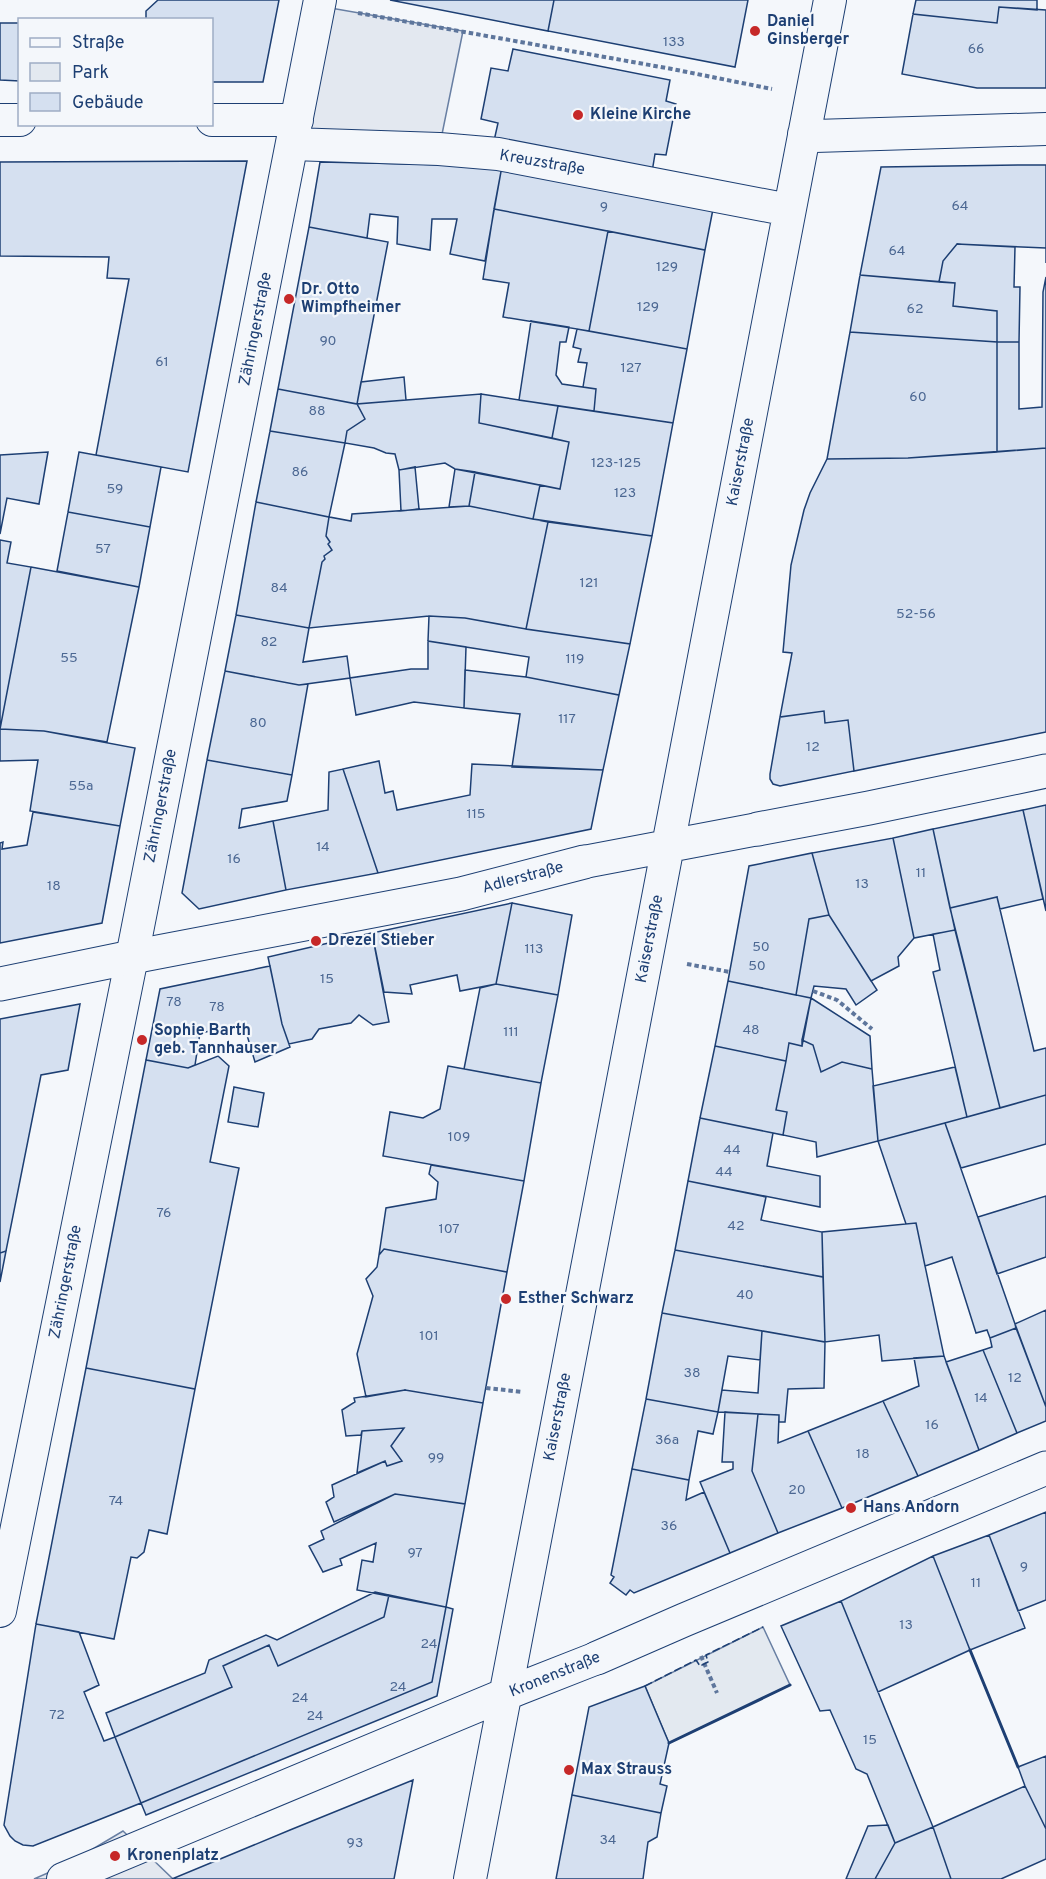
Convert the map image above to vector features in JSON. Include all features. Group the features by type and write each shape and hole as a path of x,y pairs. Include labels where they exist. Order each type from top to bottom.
{"street":[{"name":"Kaiserstraße","path":"470,1879 830,0"},
{"name":"Zähringerstraße","path":"0,1611 132,957 319,3"},
{"path":"0,120 18,120"},
{"name":"Kreuzstraße","path":"213,120 295,132 498,154 789,210"},
{"path":"804,134 815,136 1046,129"},
{"name":"Adlerstraße","path":"0,984 461,894 584,862 869,808 1046,771"},
{"name":"Kronenstraße","path":"63,1879 111,1870 505,1695 1046,1468"}],"path":[{"path":"319,3 649,64 811,98"},
{"path":"813,991 837,1000 872,1029"}],"green space":[{"path":"763,1627 790,1685 669,1743 645,1686"}],"shaded area":[{"path":"319,6 463,31 439,149 292,144"},
{"name":"Kronenplatz","path":"123,1831 173,1879 34,1879 66,1865"}],"building":[{"path":"158,0 279,0 263,82 213,82 213,18 146,18 146,11"},
{"path":"390,0 554,0 548,31"},
{"path":"554,0 748,0 735,67 548,31"},
{"path":"916,0 1037,0 1037,10 999,7 997,23 913,14"},
{"path":"999,7 1046,10 1046,88 977,88 902,74 913,14 997,23"},
{"path":"0,23 18,23 18,81 0,80"},
{"name":"Kleine Kirche","path":"513,49 670,80 666,101 676,104 666,155 655,154 652,172 494,141 498,123 481,119 491,68 508,71"},
{"path":"247,161 188,472 96,455 129,279 107,278 109,257 0,256 0,162"},
{"path":"320,162 502,166 485,261 450,254 457,219 432,219 430,250 397,244 398,217 370,214 367,238 309,227"},
{"path":"1046,165 1046,248 957,244 943,261 939,282 860,275 881,167"},
{"path":"502,166 714,204 705,250 494,209"},
{"path":"494,209 608,231 589,331 503,317 509,283 483,279"},
{"path":"309,227 388,242 357,404 278,389"},
{"path":"608,231 705,250 687,349 589,331"},
{"path":"957,244 1015,247 1014,287 1020,287 1019,342 997,342 997,311 953,306 955,283 939,282 943,261"},
{"path":"860,275 955,283 953,306 997,311 997,342 850,332"},
{"path":"1046,277 1046,448 997,452 997,342 1019,342 1019,409 1042,407 1043,292"},
{"path":"531,321 569,327 566,342 560,342 556,375 562,384 596,389 594,411 519,400"},
{"path":"577,329 687,349 673,423 594,411 596,389 583,387 587,363 578,362 581,349 573,347"},
{"path":"850,332 997,342 997,452 908,458 827,459"},
{"path":"404,377 406,400 357,404 361,382"},
{"path":"278,389 357,404 365,419 347,431 345,443 270,431"},
{"path":"481,394 558,406 552,438 479,423"},
{"path":"481,394 479,423 569,442 560,489 455,469 445,463 399,470 395,454 345,443 347,431 365,419 357,404"},
{"path":"558,406 673,423 652,536 533,519 540,485 560,489 569,442 552,438"},
{"path":"270,431 345,443 329,517 256,502"},
{"path":"1046,448 1046,732 854,771 848,720 825,723 824,711 780,717 792,653 783,652 791,565 804,510 827,459 908,458"},
{"path":"48,452 39,504 7,498 0,534 0,455"},
{"path":"79,452 161,467 150,527 68,512"},
{"path":"415,467 419,509 401,511 399,470"},
{"path":"455,469 475,472 469,506 449,507"},
{"path":"475,472 540,485 533,519 469,506"},
{"path":"256,502 329,517 326,536 332,550 324,556 325,559 322,562 309,628 236,615"},
{"path":"469,506 548,522 526,629 465,618 429,616 309,628 322,562 325,559 324,556 332,550 326,536 329,517 351,521 352,514"},
{"path":"68,512 150,527 139,587 57,571"},
{"path":"548,522 652,536 630,644 526,629"},
{"path":"0,540 11,542 7,563 31,567 0,729"},
{"path":"31,567 139,587 107,742 44,731 0,729"},
{"path":"236,615 309,628 303,662 347,656 350,678 299,685 225,671"},
{"path":"429,616 465,618 630,644 619,695 526,677 529,657 428,641"},
{"path":"428,641 466,647 464,708 414,702 356,715 350,678 411,669 428,669"},
{"path":"465,670 526,677 619,695 603,770 512,767 520,714 464,708"},
{"path":"225,671 299,685 308,684 292,775 207,760"},
{"path":"824,711 825,723 848,720 854,771 780,786 773,784 770,774 780,717"},
{"path":"0,729 44,731 135,748 120,826 30,811 38,760 0,761"},
{"path":"207,760 292,775 287,801 242,809 239,828 273,821 286,890 199,909 182,893"},
{"path":"379,761 385,793 393,791 397,810 470,795 472,764 603,770 591,829 378,873 343,769"},
{"path":"343,769 378,873 286,890 273,821 328,810 329,772"},
{"path":"1046,805 1046,911 1023,810"},
{"path":"1023,810 1043,899 1000,909 997,897 950,908 933,829"},
{"path":"33,812 120,826 102,923 0,943 0,843 3,842 2,849 27,845"},
{"path":"933,829 955,930 914,938 893,838"},
{"path":"893,838 914,938 898,957 899,966 871,981 829,915 812,853"},
{"path":"812,853 829,915 809,919 796,995 728,981 749,866"},
{"path":"997,897 1034,1051 1046,1048 1046,1095 1000,1108 950,908"},
{"path":"512,903 572,915 558,995 496,984"},
{"path":"512,903 496,984 460,991 457,975 410,985 412,994 384,992 372,933"},
{"path":"829,915 877,990 856,1005 846,989 814,986 811,998 796,995 809,919"},
{"path":"955,930 1000,1108 967,1117 933,972 940,970 933,934"},
{"path":"372,933 389,1022 373,1025 359,1015 351,1023 319,1029 312,1039 289,1044 282,1024 268,957"},
{"path":"270,966 282,1024 290,1047 255,1062 244,1025 200,1033 195,1065 188,1068 146,1060 160,989"},
{"path":"728,981 811,998 802,1046 789,1043 786,1061 715,1046"},
{"path":"496,984 558,995 541,1083 464,1069 480,988"},
{"path":"811,998 870,1036 872,1069 842,1062 821,1072 813,1045 802,1040"},
{"path":"80,1004 68,1070 41,1075 6,1251 0,1253 0,1019"},
{"path":"802,1040 813,1045 821,1072 842,1062 872,1069 878,1141 817,1157 816,1142 783,1135 787,1112 776,1110 789,1043 802,1046"},
{"path":"715,1046 786,1061 776,1110 787,1112 783,1135 700,1118"},
{"path":"218,1056 229,1066 210,1162 239,1168 195,1389 86,1368 146,1060 188,1068"},
{"path":"448,1066 541,1083 524,1181 383,1156 390,1112 423,1118 440,1109"},
{"path":"955,1067 967,1117 878,1141 873,1086"},
{"path":"234,1087 264,1093 258,1127 228,1122"},
{"path":"1046,1095 1046,1144 961,1168 945,1123"},
{"path":"700,1118 773,1133 767,1166 820,1176 820,1207 688,1181"},
{"path":"945,1123 1016,1328 990,1338 987,1330 976,1333 952,1257 925,1266 916,1223 906,1224 878,1141"},
{"path":"431,1165 524,1181 507,1272 384,1249 379,1255 386,1208 436,1199 438,1182 429,1174"},
{"path":"688,1181 766,1197 761,1220 822,1232 823,1277 675,1250"},
{"path":"1046,1196 1046,1257 997,1274 978,1217"},
{"path":"916,1223 944,1356 882,1361 879,1335 825,1342 822,1232"},
{"path":"384,1249 507,1272 483,1403 405,1390 366,1397 357,1354 373,1296 366,1279 377,1267 379,1255"},
{"path":"675,1250 823,1277 825,1342 662,1313"},
{"path":"6,1251 0,1282 0,1253"},
{"path":"1046,1310 1046,1407 1015,1324"},
{"path":"662,1313 762,1331 760,1360 728,1356 718,1412 646,1399"},
{"path":"1016,1328 1046,1407 1046,1421 1017,1433 983,1350 992,1347 990,1338"},
{"path":"762,1331 825,1342 824,1388 788,1389 785,1422 779,1422 779,1415 718,1412 722,1390 758,1393"},
{"path":"983,1350 1017,1433 979,1450 946,1362"},
{"path":"944,1356 979,1450 918,1476 883,1401 919,1386 914,1358"},
{"path":"86,1368 195,1389 167,1534 149,1530 144,1552 137,1558 131,1557 114,1639 36,1624"},
{"path":"405,1390 483,1403 465,1504 395,1494 334,1522 326,1502 334,1497 332,1485 385,1461 387,1466 402,1461 391,1446 404,1428 362,1431 361,1435 346,1436 342,1410 355,1402 354,1398"},
{"path":"646,1399 718,1412 713,1434 698,1431 689,1480 632,1469"},
{"path":"883,1401 918,1476 842,1508 808,1431"},
{"path":"725,1412 758,1414 752,1471 778,1533 730,1553 700,1482 733,1469 733,1462 722,1462"},
{"path":"758,1414 779,1415 778,1443 808,1431 842,1508 778,1533 752,1471"},
{"path":"404,1428 391,1446 402,1461 387,1466 385,1461 357,1473 362,1431"},
{"path":"632,1469 689,1480 686,1500 704,1492 730,1553 634,1593 630,1590 626,1595 610,1583 614,1577 611,1575"},
{"path":"395,1494 465,1504 446,1607 357,1590 362,1560 373,1562 376,1543 340,1559 342,1565 323,1572 309,1546 324,1539 321,1531"},
{"path":"1046,1512 1046,1600 1018,1611 989,1535"},
{"path":"989,1535 1025,1628 970,1650 933,1556"},
{"path":"933,1556 970,1650 878,1692 841,1601"},
{"path":"375,1592 389,1595 384,1617 278,1666 269,1645 223,1666 232,1687 115,1737 106,1713 205,1673 209,1660 266,1635 277,1640"},
{"path":"389,1595 446,1607 432,1682 141,1803 115,1737 232,1687 223,1666 269,1645 278,1666 384,1617"},
{"path":"841,1601 933,1827 895,1843 867,1774 856,1769 830,1710 820,1711 781,1626"},
{"path":"446,1607 453,1609 437,1696 146,1815 141,1803 432,1682"},
{"path":"36,1624 79,1632 99,1685 84,1692 104,1741 115,1737 141,1803 33,1846 15,1841 4,1825"},
{"path":"645,1686 669,1743 660,1784 667,1786 661,1813 572,1795 589,1707"},
{"path":"1046,1756 1046,1829 1018,1767"},
{"path":"413,1780 394,1879 172,1879 290,1830"},
{"path":"1025,1786 1046,1829 1046,1859 1001,1879 951,1879 933,1827"},
{"path":"572,1795 661,1813 657,1837 648,1842 643,1879 556,1879"},
{"path":"888,1825 895,1843 875,1879 846,1879 868,1826"},
{"path":"933,1827 951,1879 875,1879 895,1843"}],"fence":[{"path":"645,1686 696,1660 700,1666 708,1662 706,1655 763,1627"}],"wall":[{"path":"970,1650 1018,1767"},
{"path":"669,1743 790,1685"}],"place":[{"name":"Daniel Ginsberger","path":"755,31"},
{"name":"Kleine Kirche","path":"578,115"},
{"name":"Dr. Otto Wimpfheimer","path":"289,299"},
{"name":"Drezel Stieber","path":"316,941"},
{"name":"Sophie Barth geb. Tannhauser","path":"142,1040"},
{"name":"Esther Schwarz","path":"506,1299"},
{"name":"Hans Andorn","path":"851,1508"},
{"name":"Max Strauss","path":"569,1770"},
{"name":"Kronenplatz","path":"115,1856"}]}
